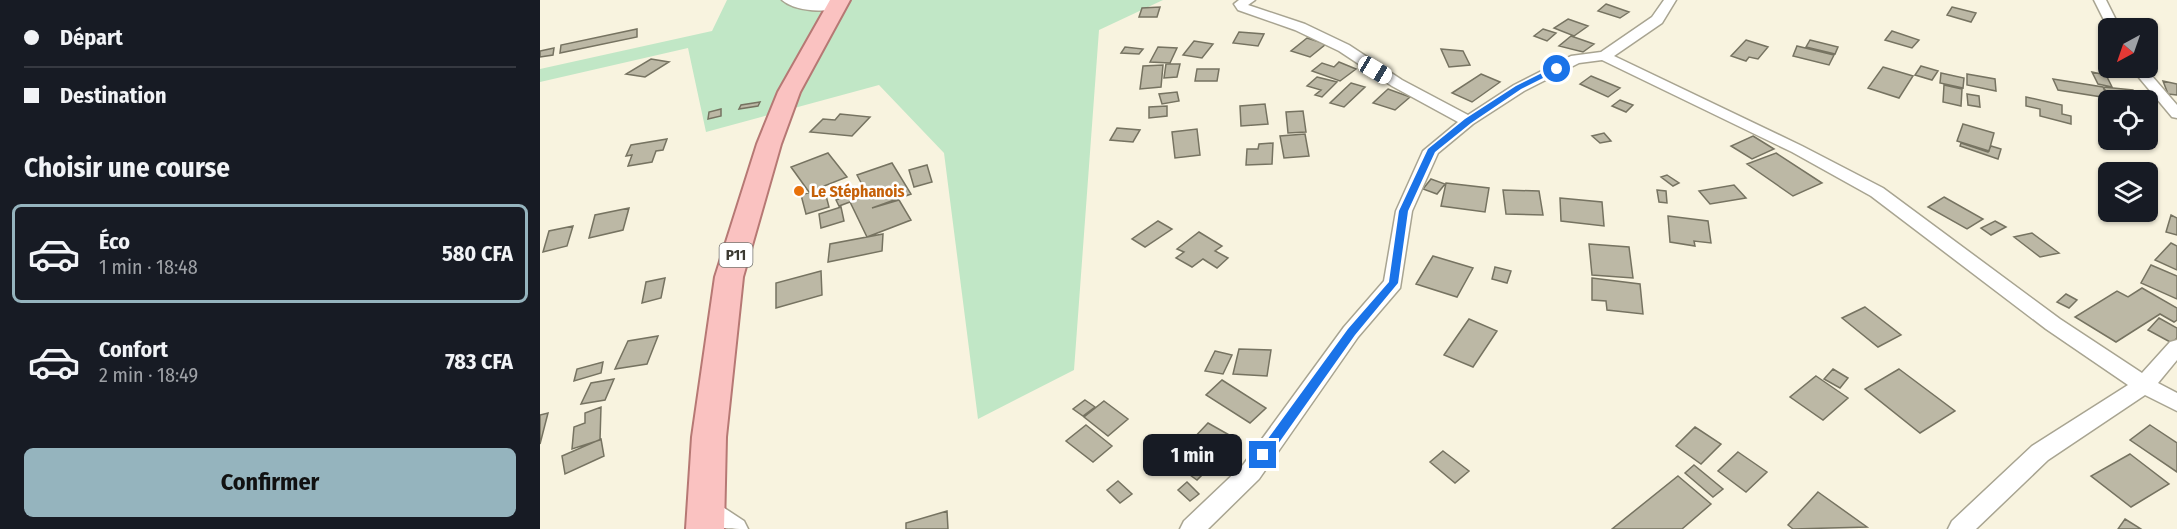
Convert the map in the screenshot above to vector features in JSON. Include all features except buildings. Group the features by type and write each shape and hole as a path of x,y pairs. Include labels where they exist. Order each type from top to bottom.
{"main road":[{"name":"P11","path":"705,517 709,437 729,278 770,144 789,92 838,2"}],"street":[{"path":"788,0 806,6 838,2"},
{"path":"1249,0 1240,4 1242,7 1300,27 1344,48 1397,84 1468,121"},
{"path":"1192,529 1251,472 1351,332 1394,283 1404,211 1431,151 1468,121 1519,88 1576,59 1604,56 1657,20 1670,0"},
{"path":"2100,0 2109,18"},
{"path":"1604,56 1797,149 1877,192 2053,324 2144,385 2177,403"},
{"path":"2146,78 2177,114"},
{"path":"1960,529 2040,453 2144,385 2177,347"},
{"path":"705,517 736,529"}],"green space":[{"path":"727,0 1163,0 1099,30 1074,370 978,419 944,153 879,85 706,132 688,48 540,82 540,69 712,31"}],"place":[{"name":"Le Stéphanois","path":"799,191"}],"route":[{"path":"1263,455 1351,332 1394,283 1404,211 1431,151 1468,121 1519,88 1557,69"}]}
